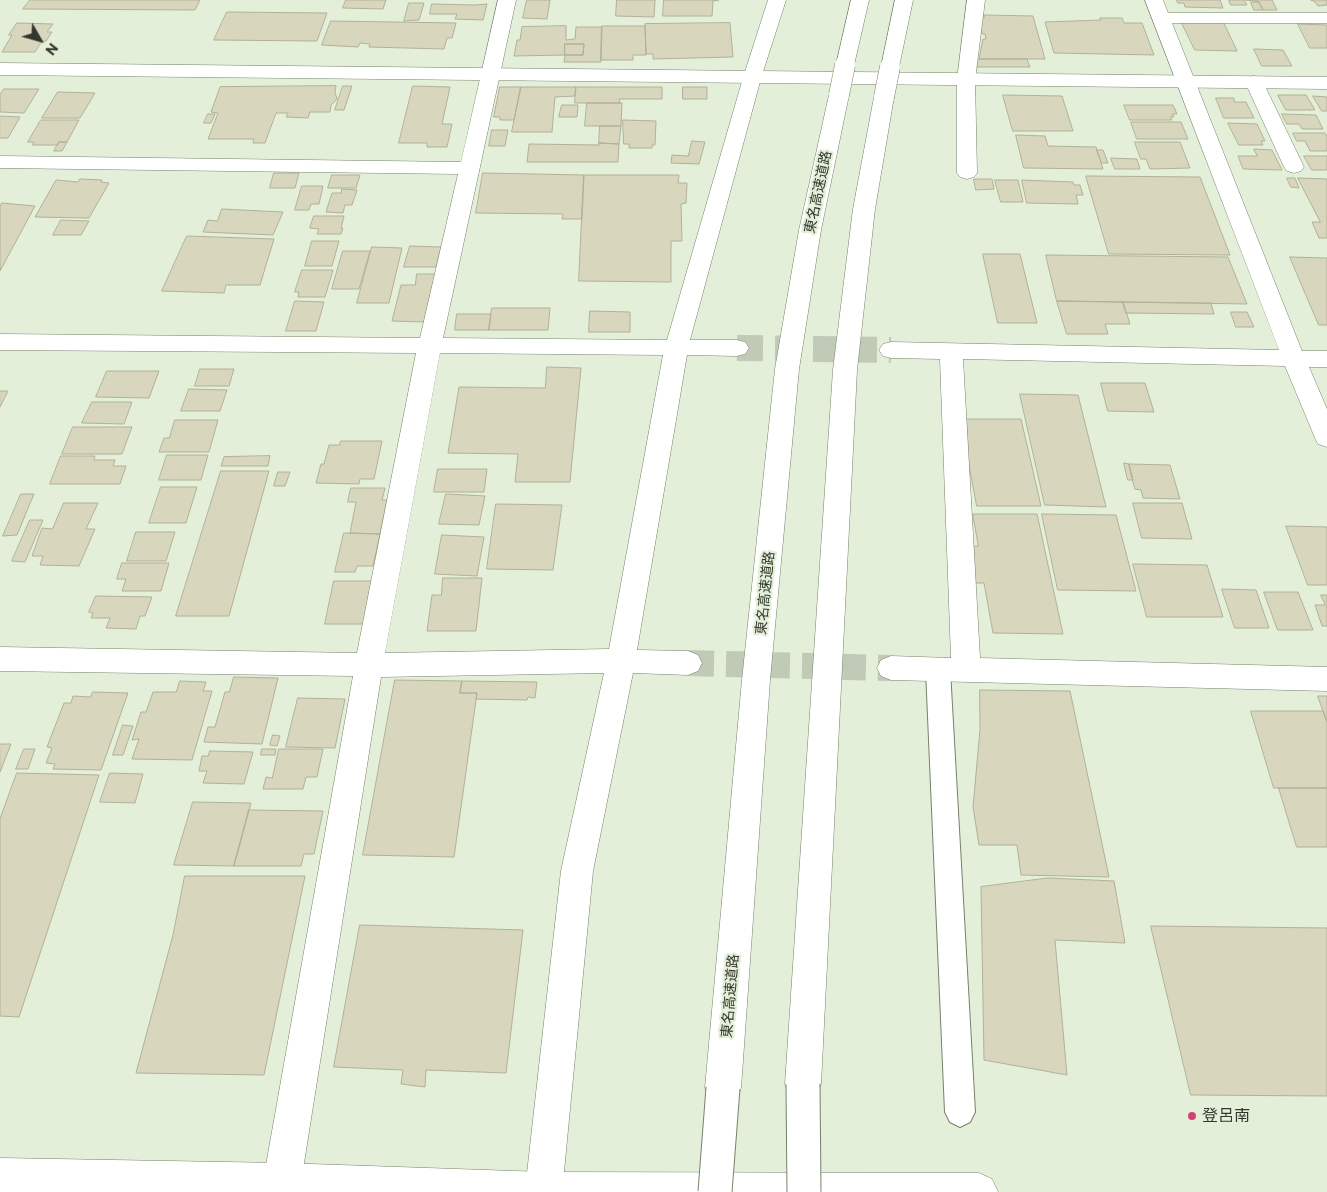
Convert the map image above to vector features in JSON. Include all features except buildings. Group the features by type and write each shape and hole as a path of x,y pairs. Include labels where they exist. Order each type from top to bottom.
{"main road":[{"path":"282,1182 369,665 428,347 506,0"},
{"path":"544,1191 577,871 621,661 676,349 752,78 778,0"},
{"name":"東名高速道路","path":"715,1192 756,680 787,369 810,230 860,0"},
{"path":"804,1192 804,1084 845,370 864,209 904,0"},
{"path":"967,173 966,80 976,0"},
{"path":"1327,18 1158,9 1294,359 1327,438"},
{"path":"0,69 1327,83"},
{"path":"1254,82 1294,167"},
{"path":"0,162 467,168"},
{"path":"0,342 428,347 737,348"},
{"path":"891,350 1327,359"},
{"path":"951,351 952,670"},
{"path":"0,659 369,665 621,661 688,663"},
{"path":"891,668 1327,679"},
{"path":"0,1177 158,1186 282,1182 544,1191 979,1192"}],"lane":[{"path":"952,670 960,1112"}],"tunnel":[{"path":"737,348 891,350"},
{"path":"688,663 891,668"}],"place":[{"name":"登呂南","path":"1192,1116"}]}
